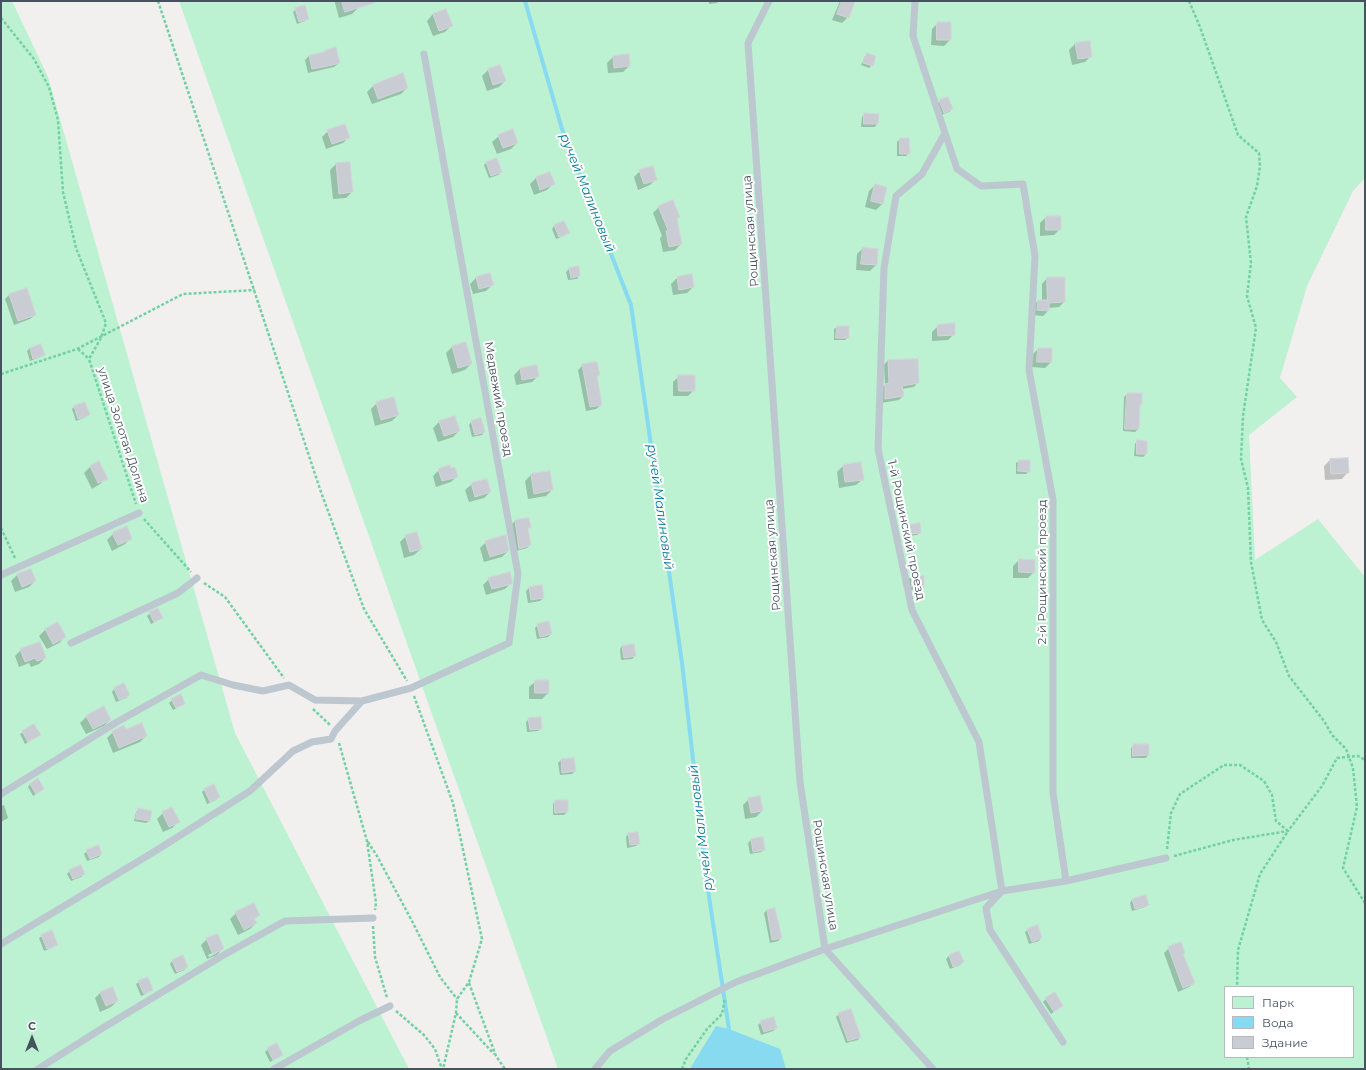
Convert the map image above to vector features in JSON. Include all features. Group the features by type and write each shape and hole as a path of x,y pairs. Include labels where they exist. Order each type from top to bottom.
{"lane":[{"name":"Рощинская улица","path":"769,1 748,43 800,782 825,949 933,1069"},
{"path":"915,1 913,36 945,133"},
{"name":"Медвежий проезд","path":"411,688 509,643 518,574 424,54"},
{"name":"2-й Рощинский проезд","path":"945,133 957,169 981,186 1023,184 1034,249 1035,256 1029,370 1053,500 1053,793 1066,880"},
{"name":"1-й Рощинский проезд","path":"945,133 922,174 896,196 884,268 878,449 912,610 980,742 1002,891"},
{"path":"1,575 139,513"},
{"path":"71,643 178,593 197,578"},
{"path":"1,794 117,722 201,675 233,685 263,691 289,685 315,700 362,701 411,688"},
{"path":"1,944 157,850 250,791 293,751 312,742 330,739 335,731 362,701"},
{"path":"595,1069 610,1052 662,1019 736,982 825,949 1002,891 1066,880 1166,858"},
{"path":"1002,891 986,908 990,930 1063,1042"},
{"path":"38,1069 222,956 286,920 373,918"},
{"path":"274,1069 359,1021 390,1006"}],"path":[{"path":"158,1 321,492 364,609 411,688 453,803 482,939 469,982 457,999 456,1013 442,1069"},
{"path":"1189,1 1200,27 1238,135 1259,153 1260,166 1257,186 1246,217 1251,263 1247,296 1256,328 1243,416 1241,459 1248,488 1251,562 1262,620 1276,642 1289,676 1324,721 1332,735 1346,749 1349,756 1353,768 1357,807 1342,868 1365,903"},
{"name":"улица Золотая Долина","path":"1,18 34,59 49,87 58,120 62,192 76,248 106,323 101,338 89,359 139,513 197,578 224,597 289,685"},
{"path":"1,374 77,349 101,338 183,294 255,290"},
{"path":"77,349 89,359"},
{"path":"1,528 18,567"},
{"path":"310,705 335,731 367,841 376,903 373,918 375,957 390,1006 428,1040 435,1049 442,1069"},
{"path":"1237,986 1238,950 1260,874 1288,831 1322,786 1337,758 1358,756 1365,760"},
{"path":"1240,764 1264,781 1272,795 1276,821 1288,831 1233,840 1166,858 1171,813 1180,794 1224,765 1240,764"},
{"path":"367,841 409,914 440,977 457,999"},
{"path":"469,982 496,1056"},
{"path":"682,1069 686,1060 707,1028 722,1014 726,993 736,982"},
{"path":"456,1013 496,1056 505,1069"},
{"path":"1247,1058 1249,1069"}],"green space":[{"path":"1,1 12,1 48,77 235,733 409,1069 1,1069"},
{"path":"179,1 1365,1 1365,178 1353,191 1307,286 1280,378 1297,397 1249,435 1255,560 1318,519 1365,577 1365,1069 558,1069"}],"water":[{"path":"716,1026 729,1029 780,1049 786,1069 692,1069 691,1067"}],"building":[{"path":"342,1 373,1 374,3 345,12"},
{"path":"842,1 855,1 849,18 837,14"},
{"path":"305,5 309,19 299,22 295,8"},
{"path":"446,9 453,26 439,31 433,14"},
{"path":"937,22 951,22 951,40 937,40"},
{"path":"1090,41 1092,57 1078,59 1075,43"},
{"path":"336,47 340,63 312,69 309,55 324,52"},
{"path":"867,53 876,56 873,66 863,63"},
{"path":"629,54 630,66 614,68 613,56"},
{"path":"500,65 506,81 493,85 488,69"},
{"path":"403,73 408,88 378,99 373,85"},
{"path":"948,97 953,109 944,113 939,100"},
{"path":"864,113 879,114 878,124 864,124"},
{"path":"345,124 350,138 332,144 327,130"},
{"path":"513,129 518,143 503,148 498,135"},
{"path":"900,138 909,138 910,154 900,154"},
{"path":"497,158 502,172 491,176 486,162"},
{"path":"350,162 353,192 339,194 336,163"},
{"path":"653,166 657,180 644,184 639,170"},
{"path":"550,172 555,184 540,190 536,177"},
{"path":"875,184 887,187 883,204 871,201"},
{"path":"673,200 680,217 677,219 682,244 669,247 666,231 668,230 658,206"},
{"path":"1046,216 1061,216 1061,230 1046,230"},
{"path":"564,221 570,233 559,237 554,225"},
{"path":"863,247 878,249 877,265 861,264"},
{"path":"579,266 580,276 571,278 569,268"},
{"path":"490,273 494,285 479,289 476,277"},
{"path":"692,274 694,287 679,290 677,277"},
{"path":"1047,277 1065,277 1065,302 1049,303 1049,311 1037,310 1038,300 1047,300"},
{"path":"27,288 36,315 18,321 9,294"},
{"path":"955,323 955,335 938,336 937,325"},
{"path":"837,326 849,326 849,338 836,338"},
{"path":"466,342 472,364 458,368 452,346"},
{"path":"41,344 45,355 33,359 30,348"},
{"path":"1038,348 1052,348 1052,362 1037,362"},
{"path":"918,359 919,383 902,386 904,396 885,399 885,384 889,383 888,360"},
{"path":"597,362 600,375 597,376 602,405 590,407 582,364"},
{"path":"537,365 539,377 522,380 520,368"},
{"path":"678,375 695,375 695,391 679,391"},
{"path":"1127,393 1142,393 1139,429 1125,429"},
{"path":"394,397 399,415 381,420 376,402"},
{"path":"85,402 90,415 78,419 74,406"},
{"path":"455,416 460,431 444,436 439,421"},
{"path":"481,418 485,432 475,435 471,421"},
{"path":"1137,440 1147,441 1147,454 1137,454"},
{"path":"1348,458 1349,473 1331,474 1330,459"},
{"path":"1019,460 1030,460 1030,472 1018,471"},
{"path":"99,461 108,479 98,483 90,466"},
{"path":"861,462 864,480 845,482 843,465"},
{"path":"450,465 451,468 455,467 458,477 442,481 438,469"},
{"path":"550,471 553,490 534,494 531,474"},
{"path":"487,479 491,492 475,497 471,483"},
{"path":"529,518 531,528 528,528 531,545 519,549 515,520"},
{"path":"920,523 921,533 911,534 909,525"},
{"path":"127,526 132,539 118,545 112,533"},
{"path":"417,532 422,549 410,552 405,535"},
{"path":"506,535 509,551 490,557 485,541"},
{"path":"1019,559 1035,560 1035,573 1019,572"},
{"path":"31,569 36,581 22,587 17,574"},
{"path":"510,572 512,584 492,589 488,578"},
{"path":"912,575 924,576 924,588 912,587"},
{"path":"542,585 544,598 531,600 529,587"},
{"path":"158,608 163,618 154,622 149,612"},
{"path":"549,621 552,634 540,637 537,624"},
{"path":"58,622 66,637 53,644 45,629"},
{"path":"40,642 46,658 37,661 35,658 25,662 20,649"},
{"path":"634,644 636,656 624,658 622,646"},
{"path":"535,680 549,680 549,693 535,693"},
{"path":"124,683 130,695 119,700 114,688"},
{"path":"181,694 185,704 176,708 171,699"},
{"path":"104,706 111,720 93,729 86,716"},
{"path":"541,717 542,729 530,730 528,718"},
{"path":"142,723 147,736 119,748 112,731 124,725 126,729"},
{"path":"34,724 41,735 28,742 22,731"},
{"path":"1133,744 1149,744 1149,755 1133,756"},
{"path":"574,758 576,771 562,773 561,759"},
{"path":"38,778 44,789 36,794 30,784"},
{"path":"214,784 220,797 210,802 204,789"},
{"path":"760,796 763,811 751,813 748,798"},
{"path":"555,800 568,800 568,812 555,813"},
{"path":"172,807 180,822 169,827 162,812"},
{"path":"138,808 152,811 150,821 136,819"},
{"path":"638,832 640,844 630,845 628,833"},
{"path":"763,837 765,850 753,852 751,839"},
{"path":"99,845 102,854 90,859 86,850"},
{"path":"81,865 85,874 73,879 69,870"},
{"path":"1146,895 1149,905 1135,909 1132,899"},
{"path":"254,903 260,915 254,918 257,923 244,930 235,912"},
{"path":"775,908 782,938 772,940 767,910"},
{"path":"1038,925 1042,938 1032,942 1027,929"},
{"path":"52,930 58,945 47,949 41,935"},
{"path":"218,934 224,949 213,954 206,938"},
{"path":"1181,942 1185,953 1183,954 1195,983 1183,988 1168,947"},
{"path":"959,951 964,962 953,967 949,955"},
{"path":"183,955 188,967 177,972 172,960"},
{"path":"148,977 153,990 144,994 138,981"},
{"path":"113,987 118,1001 106,1006 100,992"},
{"path":"1055,992 1063,1006 1054,1012 1045,998"},
{"path":"851,1009 861,1037 848,1041 838,1013"},
{"path":"774,1017 777,1028 764,1032 760,1021"},
{"path":"277,1043 283,1055 273,1060 267,1048"}],"waterway":[{"name":"ручей Малиновый","path":"525,1 562,129 631,305 682,663 708,890 729,1029"}]}
